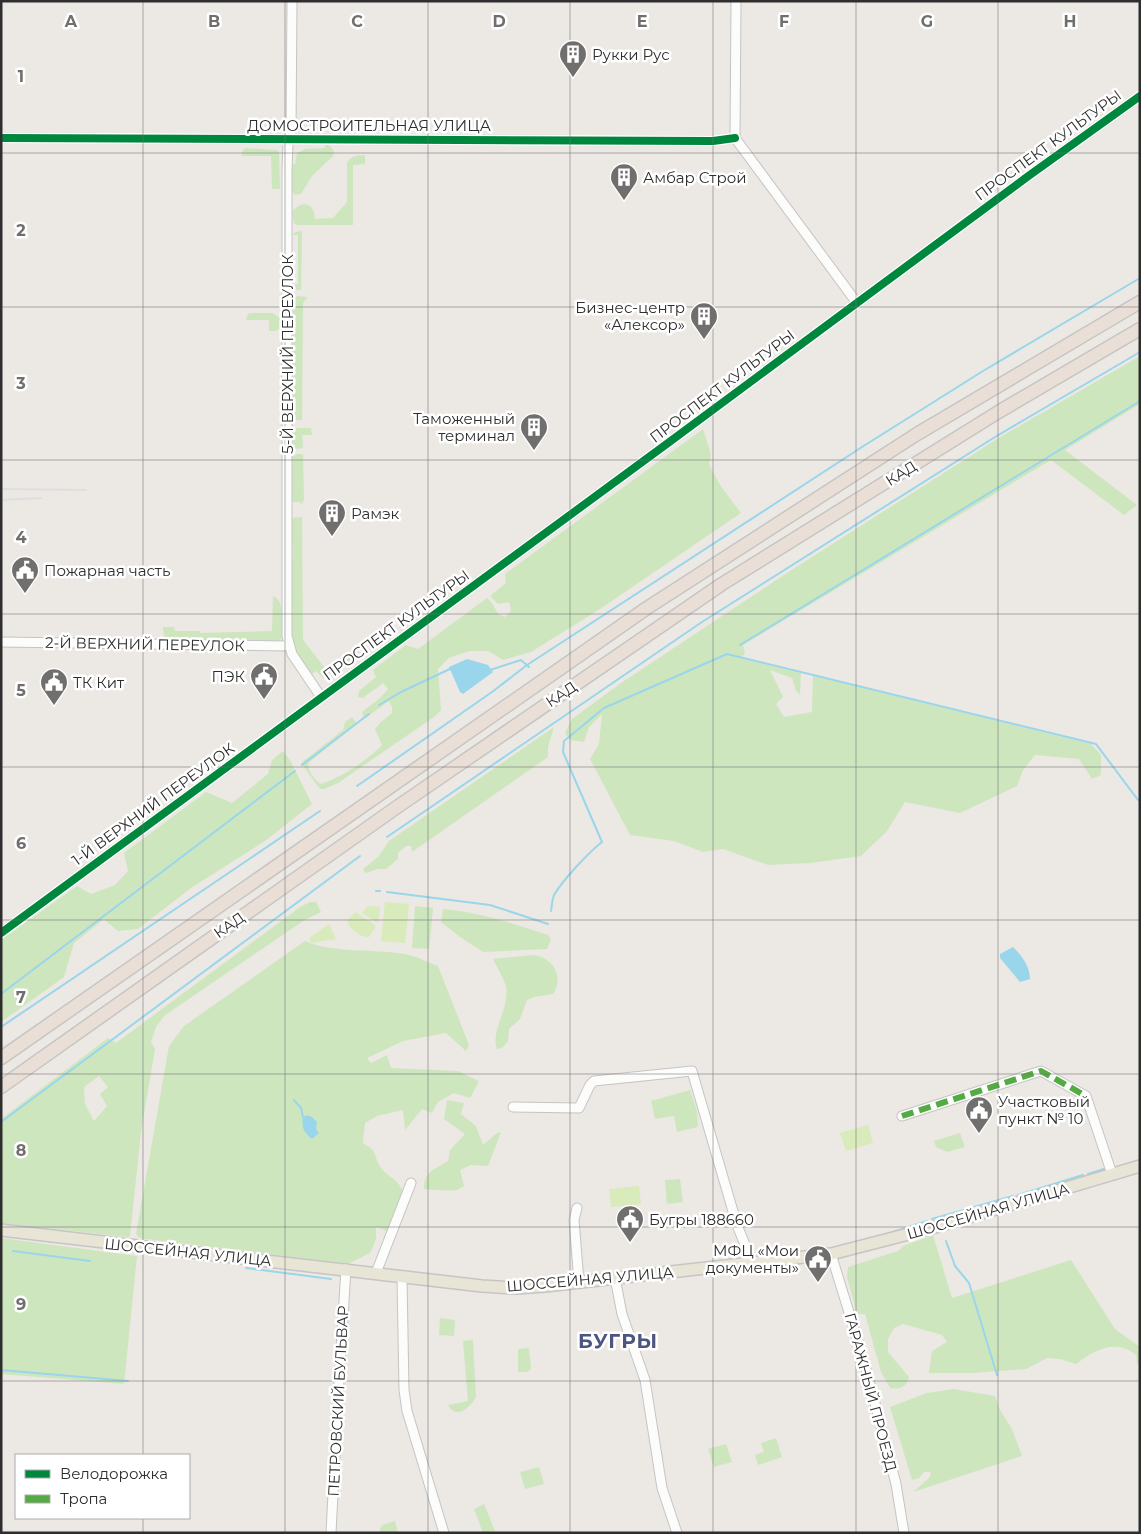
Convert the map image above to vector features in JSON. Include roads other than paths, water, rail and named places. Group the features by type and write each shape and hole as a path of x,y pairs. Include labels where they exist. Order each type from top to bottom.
{"highway":[{"name":"КАД","path":"1,1058 655,603 917,434 1140,302"},
{"name":"КАД","path":"1,1087 388,812 722,584 1000,411 1140,329"}],"main road":[{"name":"ШОССЕЙНАЯ УЛИЦА","path":"1,1230 482,1286 516,1288 831,1254 932,1228 1140,1166"}],"street":[{"name":"5-Й ВЕРХНИЙ ПЕРЕУЛОК","path":"292,1 290,131 287,170 287,636 292,654 321,697"},
{"path":"736,1 736,138 857,303"},
{"name":"ПРОСПЕКТ КУЛЬТУРЫ","path":"321,697 1027,177 1140,96"},
{"name":"ДОМОСТРОИТЕЛЬНАЯ УЛИЦА","path":"1,138 713,141 736,138"},
{"name":"2-Й ВЕРХНИЙ ПЕРЕУЛОК","path":"1,642 289,646"},
{"name":"1-Й ВЕРХНИЙ ПЕРЕУЛОК","path":"1,933 165,814 321,697"},
{"path":"902,1116 1041,1070 1086,1096 1112,1174"},
{"path":"513,1107 579,1108 590,1085 594,1081 692,1071 737,1225 748,1252 749,1264"},
{"path":"376,1274 411,1183"},
{"path":"577,1208 574,1220 579,1282"},
{"name":"ГАРАЖНЫЙ ПРОЕЗД","path":"831,1254 866,1370 896,1484 904,1533"},
{"name":"ПЕТРОВСКИЙ БУЛЬВАР","path":"331,1533 346,1269"},
{"path":"402,1276 404,1390 407,1411 444,1533"},
{"path":"615,1278 622,1314 645,1380 662,1488 677,1533"}],"water":[{"path":"467,659 488,665 493,672 463,694 460,692 449,667"},
{"path":"1013,947 1025,962 1029,970 1030,979 1020,982 1000,958 1000,954"},
{"path":"307,1115 317,1122 316,1129 319,1133 312,1139 305,1132 302,1124 303,1117"}],"waterway":[{"path":"357,786 492,692 527,665 862,447 983,371 1140,278"},
{"path":"387,837 702,622 995,437 1140,352"},
{"path":"740,645 1140,401"},
{"path":"551,911 553,897 558,889 576,867 602,842 563,752 564,741 604,708 727,654 1096,744 1138,800 1140,800"},
{"path":"490,670 521,660 529,667"},
{"path":"379,705 401,692 452,668"},
{"path":"302,765 369,714"},
{"path":"1,994 295,771"},
{"path":"1,1027 320,811"},
{"path":"1,1122 360,856"},
{"path":"387,892 490,905 548,924"},
{"path":"294,1100 301,1108 303,1117"},
{"path":"1088,1174 1104,1169"},
{"path":"1018,1195 1083,1175"},
{"path":"932,1219 1013,1196"},
{"path":"890,1233 927,1221"},
{"path":"946,1241 955,1266 969,1283 997,1375"},
{"path":"13,1251 90,1261"},
{"path":"246,1268 331,1279"},
{"path":"1,1370 128,1381"}],"railway":[{"path":"1,489 86,490"},
{"path":"1,500 41,498"}],"place":[{"name":"Рукки Рус","path":"573,78"},
{"name":"Амбар Строй","path":"624,201"},
{"name":"Бизнес-центр «Алексор»","path":"704,340"},
{"name":"Таможенный терминал","path":"534,451"},
{"name":"Рамэк","path":"332,537"},
{"name":"Пожарная часть","path":"25,594"},
{"name":"ПЭК","path":"264,700"},
{"name":"ТК Кит","path":"54,706"},
{"name":"Участковый пункт № 10","path":"979,1134"},
{"name":"Бугры 188660","path":"630,1243"},
{"name":"МФЦ «Мои документы»","path":"818,1283"}],"district":[{"name":"БУГРЫ","path":"618,1341"}]}
